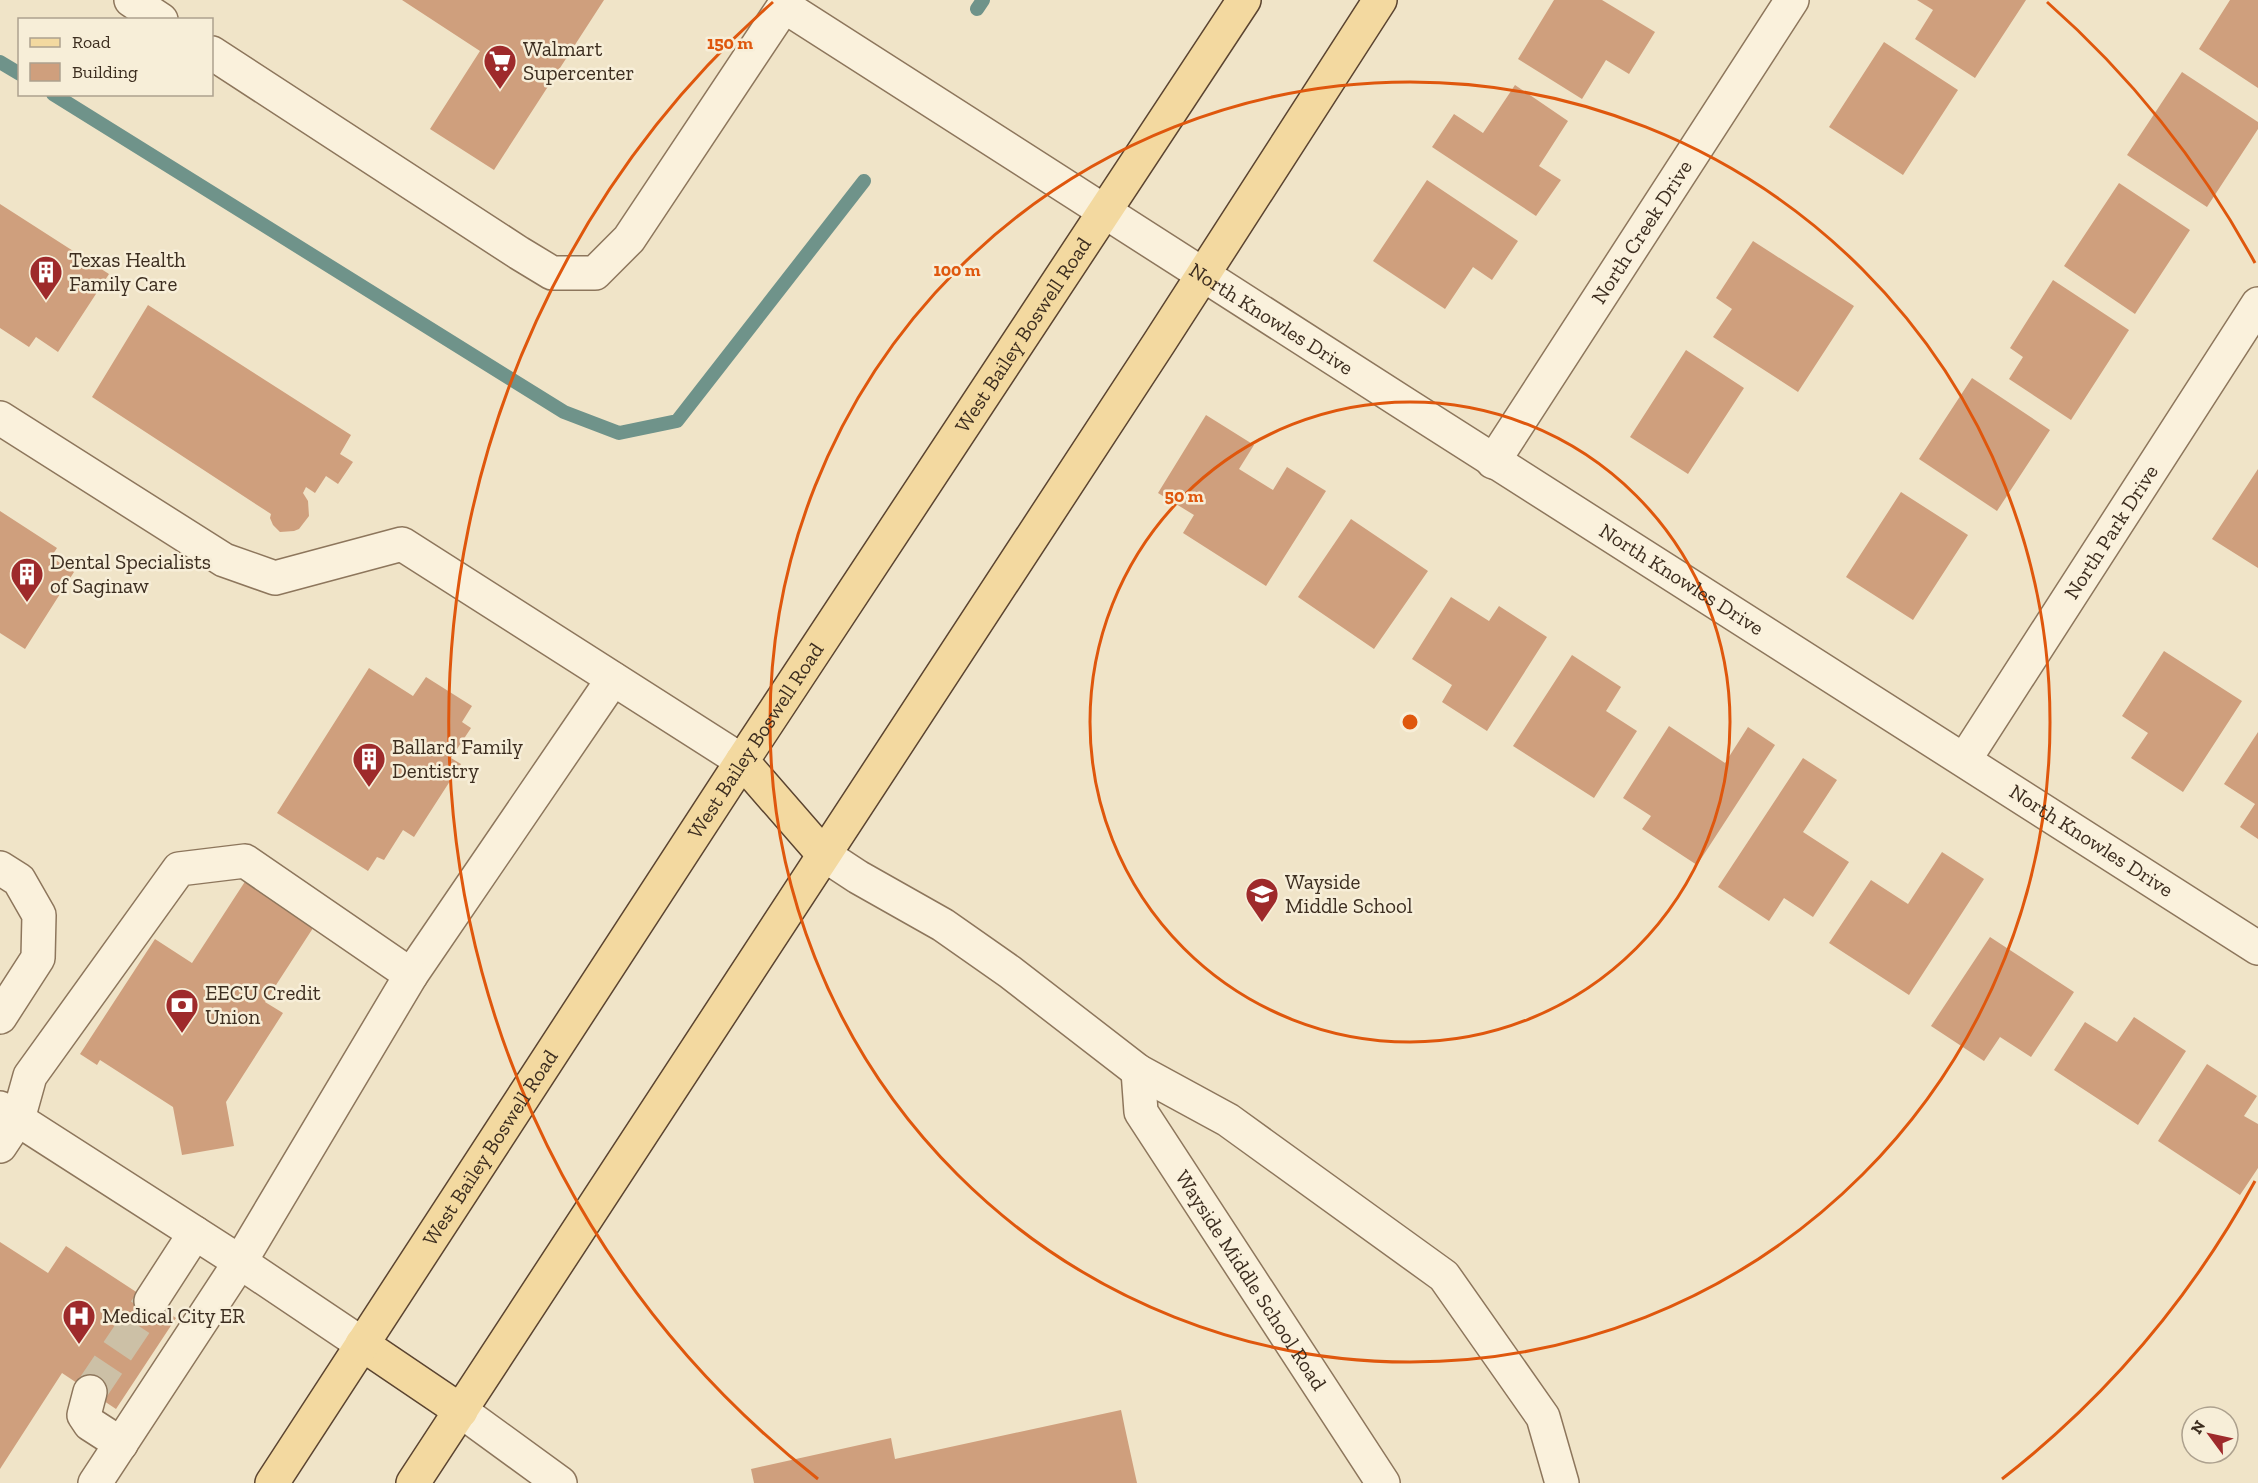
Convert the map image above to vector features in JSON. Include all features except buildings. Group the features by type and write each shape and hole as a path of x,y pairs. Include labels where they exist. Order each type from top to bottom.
{"main road":[{"name":"West Bailey Boswell Road","path":"272,1483 742,761 1102,213 1245,0"},
{"path":"413,1483 1202,277 1380,0"},
{"path":"742,761 823,854"},
{"path":"362,1344 461,1411"}],"street":[{"path":"131,0 158,18"},
{"name":"North Creek Drive","path":"1493,462 1792,0"},
{"path":"213,54 543,268 552,273 595,273 630,239 786,3"},
{"name":"North Knowles Drive","path":"786,3 1102,213 1965,759 2258,948"},
{"name":"North Park Drive","path":"1965,759 2258,304"},
{"path":"0,418 224,560 275,578 402,544 742,761"},
{"path":"95,1483 240,1262 411,975 613,679"},
{"path":"823,854 971,945 1010,972 1138,1071 1228,1120 1444,1276 1543,1417 1562,1483"},
{"path":"0,1146 9,1113 30,1076 179,870 245,861 411,975"},
{"path":"0,868 19,880 39,915 38,958 0,1017"},
{"name":"Wayside Middle School Road","path":"1138,1071 1141,1112 1383,1483"},
{"path":"9,1113 240,1262 362,1344"},
{"path":"151,1301 195,1233"},
{"path":"90,1392 84,1415 90,1424 121,1444"},
{"path":"461,1411 560,1483"}],"waterway":[{"path":"977,9 983,0"},
{"path":"0,62 18,73"},
{"path":"56,96 564,412 619,433 677,421 864,181"}],"tunnel":[{"path":"90,1392 151,1301"}],"place":[{"name":"Walmart Supercenter","path":"500,90"},
{"name":"Texas Health Family Care","path":"46,301"},
{"name":"Dental Specialists of Saginaw","path":"27,603"},
{"name":"Ballard Family Dentistry","path":"369,788"},
{"name":"Wayside Middle School","path":"1262,923"},
{"name":"EECU Credit Union","path":"182,1034"},
{"name":"Medical City ER","path":"79,1345"}]}
